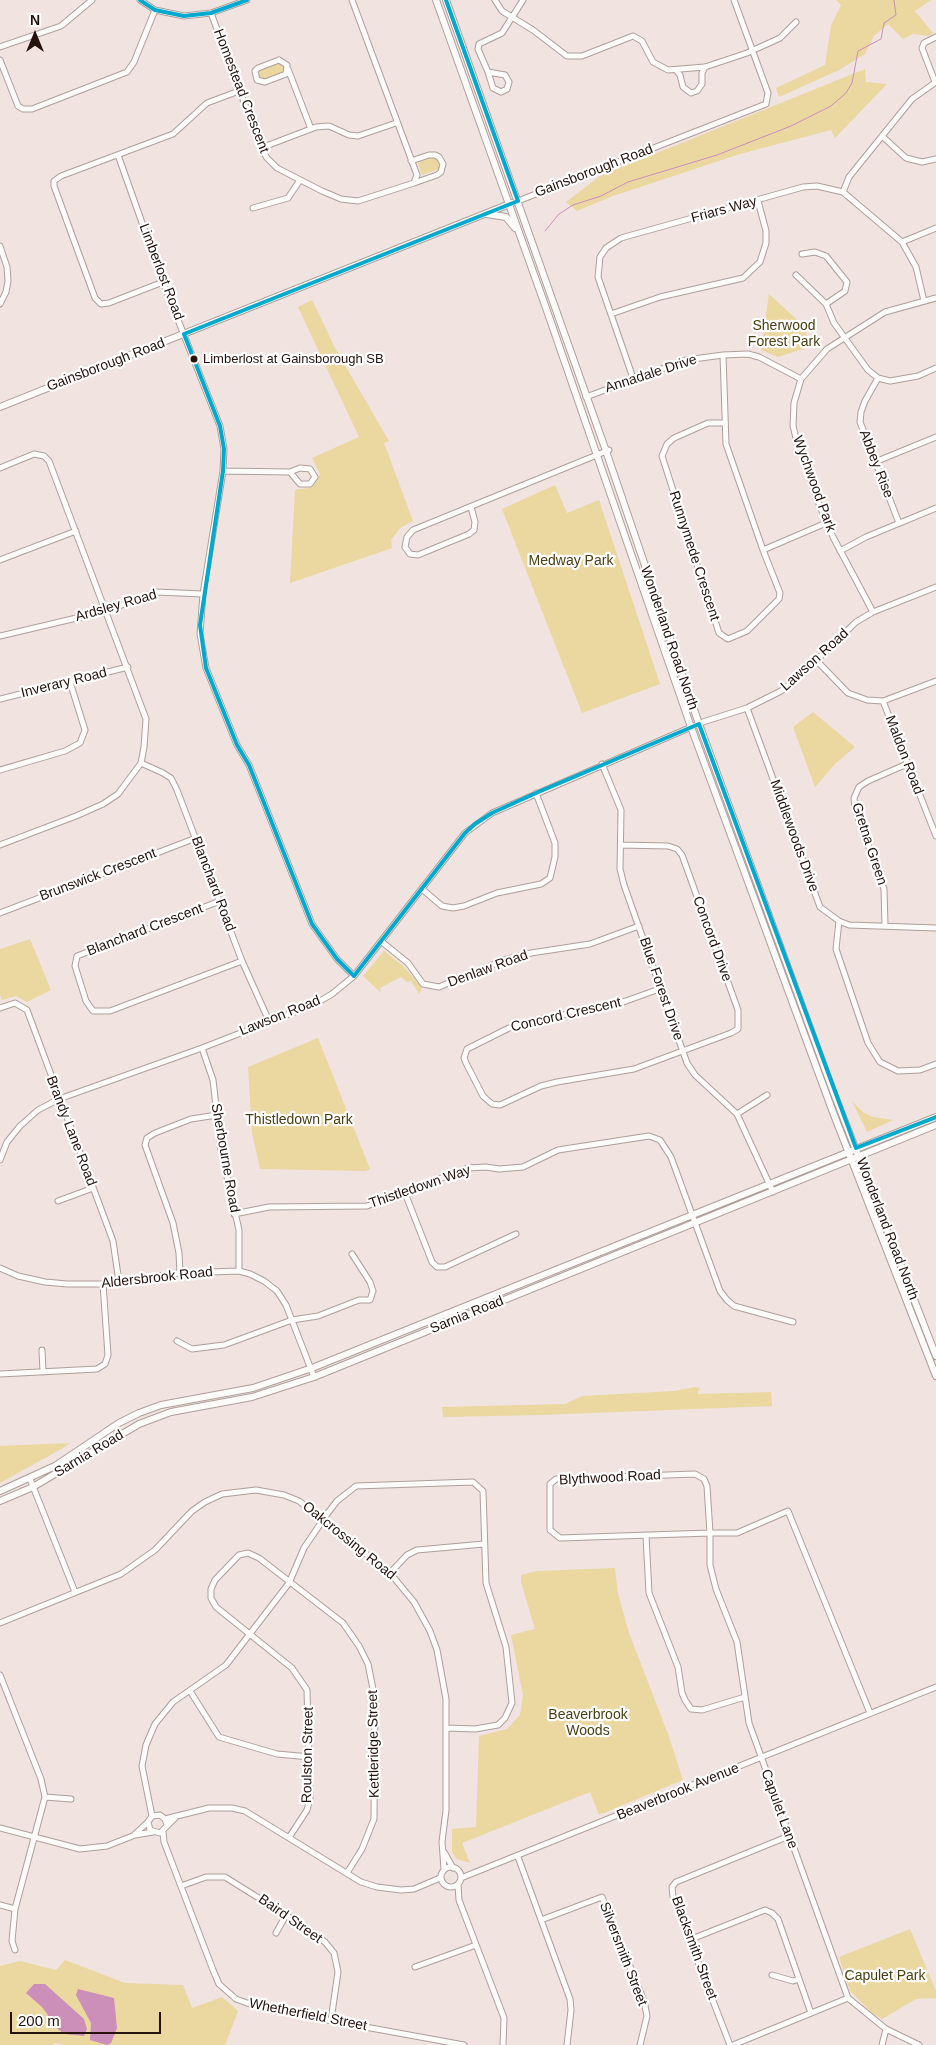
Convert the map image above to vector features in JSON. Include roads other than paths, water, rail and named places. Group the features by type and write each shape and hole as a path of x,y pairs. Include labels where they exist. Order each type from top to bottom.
{"main road":[{"name":"Wonderland Road North","path":"436,0 520,232 691,727 851,1159 936,1376"},
{"name":"Wonderland Road North","path":"446,0 586,397 607,451 698,724 859,1156 936,1356"},
{"name":"Gainsborough Road","path":"0,407 518,201"},
{"path":"487,214 508,218 520,232"},
{"name":"Sarnia Road","path":"0,1491 30,1479 86,1446 119,1423 161,1405 252,1388 312,1368 936,1117"},
{"name":"Sarnia Road","path":"0,1501 33,1487 139,1424 171,1412 252,1397 314,1377 936,1125"}],"street":[{"path":"0,48 61,26 92,0"},
{"path":"140,0 155,10 184,16 211,13 247,0"},
{"path":"352,0 417,176 414,183"},
{"path":"495,0 502,11 568,56 582,56 633,36 642,41 657,66 668,70 705,67 753,50 780,38 796,22"},
{"path":"488,72 505,75 509,82 507,89 501,92 491,86 488,72 480,58 479,44 502,33 522,0"},
{"path":"734,0 753,50"},
{"path":"0,60 18,106 22,109 32,109 127,72 134,62 155,10"},
{"name":"Homestead Crescent","path":"211,13 261,148 277,168 341,199 358,201 437,175 441,172 443,164 439,156 436,155 429,155 411,161"},
{"path":"843,192 849,177 912,99 935,82 922,48 924,43 936,37"},
{"name":"Gainsborough Road","path":"518,201 760,107 768,100 768,93 753,50"},
{"path":"288,68 286,74 272,80 262,83 256,78 258,68 276,61 283,62 288,68 311,129"},
{"path":"676,70 680,75 683,88 691,93 697,91 702,84 702,73 705,67"},
{"path":"163,282 109,303 101,304 95,298 54,186 54,181 61,176 173,134 207,103 239,91"},
{"path":"261,148 311,129 329,126 349,135 358,136 396,123"},
{"path":"882,136 906,158 922,162 936,159"},
{"name":"Limberlost Road","path":"118,155 163,282 220,426 224,449 223,471 203,594 200,634 206,668 237,745 249,764 312,924 337,960 354,976"},
{"path":"253,208 288,198 300,180"},
{"name":"Friars Way","path":"633,378 601,289 598,268 600,257 615,240 803,187 817,186 843,192 902,242 916,267 924,301"},
{"path":"611,314 660,296 735,281 747,274 760,262 766,242 766,231 758,201"},
{"path":"902,242 936,228"},
{"path":"0,246 8,274 6,292 0,304"},
{"path":"802,254 816,252 826,256 847,282 845,291 826,304"},
{"path":"796,275 826,304 834,323 859,358 878,378 890,381 899,380 936,368"},
{"name":"Wychwood Park","path":"873,612 826,522 802,459 793,426 794,403 801,379 827,349 885,312 936,298"},
{"name":"Annadale Drive","path":"586,397 633,378 686,360 722,355 748,354 760,357 801,379"},
{"name":"Runnymede Crescent","path":"722,355 724,423 729,457 763,550 780,588 779,599 740,635 728,640 722,637 710,607 662,456 668,444 674,438 708,423 724,423"},
{"name":"Abbey Rise","path":"878,378 861,412 863,431 899,523"},
{"path":"875,462 936,437"},
{"path":"471,507 475,522 474,530 468,534 418,555 410,554 405,547 407,537 413,530 607,451"},
{"path":"0,468 34,454 44,456 49,461 128,667 146,720 144,747 140,763 118,794 103,804 0,845"},
{"path":"223,471 290,472 300,468 310,469 315,477 310,484 300,484 290,472"},
{"path":"840,551 936,508"},
{"path":"763,550 826,522"},
{"path":"0,560 76,532"},
{"name":"Lawson Road","path":"0,1160 7,1142 20,1126 38,1110 59,1099 202,1048 315,1004 332,994 354,976 465,833 492,813 698,724 748,708 781,691 856,622 873,612 936,587"},
{"name":"Ardsley Road","path":"0,636 106,611 156,592 203,594"},
{"path":"816,660 848,693 867,700 883,701 936,681"},
{"name":"Inverary Road","path":"0,699 128,667"},
{"path":"0,770 65,751 80,743 84,730 70,682"},
{"name":"Maldon Road","path":"883,701 936,836"},
{"name":"Middlewoods Drive","path":"748,708 820,907 839,921 849,925 936,928"},
{"name":"Blanchard Road","path":"140,763 164,772 171,778 196,838 242,961 269,1021"},
{"name":"Blue Forest Drive","path":"602,764 621,810 620,869 682,1051 694,1074 737,1114 773,1192"},
{"name":"Gretna Green","path":"885,926 884,889 855,809 854,798 859,787 868,780 907,764"},
{"path":"422,889 442,906 453,908 464,906 497,892 542,884 550,878 555,857 555,843 536,793"},
{"name":"Brunswick Crescent","path":"0,913 196,838"},
{"name":"Concord Drive","path":"621,845 668,846 677,849 682,855 738,1010 740,1023 738,1029 682,1051"},
{"name":"Blanchard Crescent","path":"220,901 78,956 75,966 86,1001 93,1011 110,1011 242,961"},
{"path":"839,921 836,949 868,1043 880,1062 898,1071 920,1070 936,1064"},
{"name":"Denlaw Road","path":"382,942 408,963 423,984 430,987 439,987 504,960 531,952 590,944 639,926"},
{"name":"Concord Crescent","path":"662,988 626,1001 592,1010 544,1018 508,1028 467,1049 464,1058 483,1096 492,1104 500,1104 541,1086 634,1069 682,1051"},
{"name":"Brandy Lane Road","path":"0,1008 14,1003 27,1010 113,1241 119,1282"},
{"name":"Sherbourne Road","path":"202,1048 213,1080 221,1150 240,1246 239,1271"},
{"path":"737,1114 767,1095"},
{"path":"180,1273 179,1253 173,1223 145,1145 147,1138 155,1132 191,1119 217,1115"},
{"name":"Thistledown Way","path":"234,1214 269,1207 367,1206 468,1168 486,1166 499,1169 523,1167 558,1150 649,1136 660,1140 671,1157 720,1290 727,1300 734,1306 793,1322"},
{"path":"58,1201 93,1188"},
{"path":"405,1193 432,1262 437,1267 445,1267 506,1241 516,1234"},
{"path":"177,1341 192,1348 224,1345 292,1320 318,1316 359,1300 370,1300 373,1291 370,1282 352,1254"},
{"name":"Aldersbrook Road","path":"0,1268 18,1276 45,1282 104,1284 180,1273 239,1271 264,1281 277,1291 292,1320 314,1377"},
{"path":"0,1374 97,1369 106,1364 108,1355 104,1284"},
{"path":"42,1350 43,1372"},
{"name":"Blythwood Road","path":"710,1533 707,1486 704,1479 696,1474 556,1479 550,1484 550,1530 560,1538 738,1533 788,1511 870,1713"},
{"path":"30,1479 75,1592"},
{"path":"135,1835 152,1816 142,1766 146,1745 161,1714 173,1702 226,1665 289,1583 304,1548 337,1500 356,1486 473,1482 483,1491 486,1583 506,1647 512,1703 505,1718 498,1724 475,1728 447,1728"},
{"name":"Oakcrossing Road","path":"0,1623 121,1574 135,1566 155,1550 192,1511 222,1494 256,1490 284,1495 299,1501 390,1573 414,1602 437,1650 444,1682 447,1728 444,1869"},
{"name":"Capulet Lane","path":"710,1533 710,1565 716,1590 737,1642 749,1723 848,1998"},
{"path":"646,1536 649,1593 678,1667 685,1700 692,1709 702,1710 745,1698"},
{"path":"390,1573 407,1555 417,1550 484,1544"},
{"name":"Kettleridge Street","path":"250,1634 213,1603 211,1589 215,1580 240,1555 248,1554 259,1558 343,1624 360,1646 368,1664 373,1683 376,1764 374,1819 362,1849 346,1873"},
{"name":"Roulston Street","path":"250,1634 292,1668 306,1686 309,1699 310,1757 308,1804 300,1823 290,1836"},
{"path":"0,1675 41,1779 45,1797 16,1909 12,1941 15,1950"},
{"name":"Beaverbrook Avenue","path":"461,1878 518,1857 936,1687"},
{"path":"190,1691 219,1736 277,1754 310,1757"},
{"path":"45,1797 71,1799"},
{"path":"151,1807 163,1817 167,1825"},
{"path":"152,1816 177,1817 208,1808 232,1808 245,1812 290,1836 361,1882 389,1890 414,1889 441,1880"},
{"path":"0,1828 67,1847 93,1849 135,1835 163,1832 167,1825 177,1817"},
{"path":"148,1822 154,1833"},
{"name":"Whetherfield Street","path":"163,1832 164,1842 212,1970 226,1991 236,1999 252,2005 464,2045"},
{"name":"Whetherfield Street","path":"154,1833 164,1842"},
{"name":"Blacksmith Street","path":"732,2045 689,1940 673,1898 672,1888 676,1882 789,1836"},
{"path":"443,1849 461,1878 458,1885 459,1900"},
{"path":"518,1857 570,1999 567,2045"},
{"path":"441,1880 444,1869 456,1869"},
{"name":"Beaverbrook Avenue","path":"456,1869 475,1872"},
{"name":"Baird Street","path":"181,1886 206,1877 225,1877 286,1914 325,1942 334,1953 338,1982 331,2020"},
{"path":"441,1880 459,1900 504,2018 503,2045"},
{"path":"450,1888 458,1885"},
{"name":"Silversmith Street","path":"541,1920 602,1897 644,2001 647,2016 640,2045"},
{"path":"0,1905 16,1909"},
{"path":"689,1940 765,1910 772,1913 778,1919 812,2013"},
{"path":"276,1933 286,1914"},
{"path":"415,1967 476,1945"},
{"path":"772,1976 793,1981 799,1979"},
{"path":"732,2045 848,1998 886,2029 919,2045"},
{"path":"882,2045 886,2029"}],"waterway":[{"path":"545,231 559,214 573,205 601,196 628,182 717,155 791,126 831,106 846,93 852,83 858,51 881,39 884,23 896,15 894,0"}],"place":[{"name":"Limberlost at Gainsborough SB","path":"194,359"}],"park label":[{"name":"Sherwood Forest Park","path":"784,334"},
{"name":"Medway Park","path":"571,561"},
{"name":"Thistledown Park","path":"299,1120"},
{"name":"Beaverbrook Woods","path":"588,1724"},
{"name":"Capulet Park","path":"885,1976"}]}
